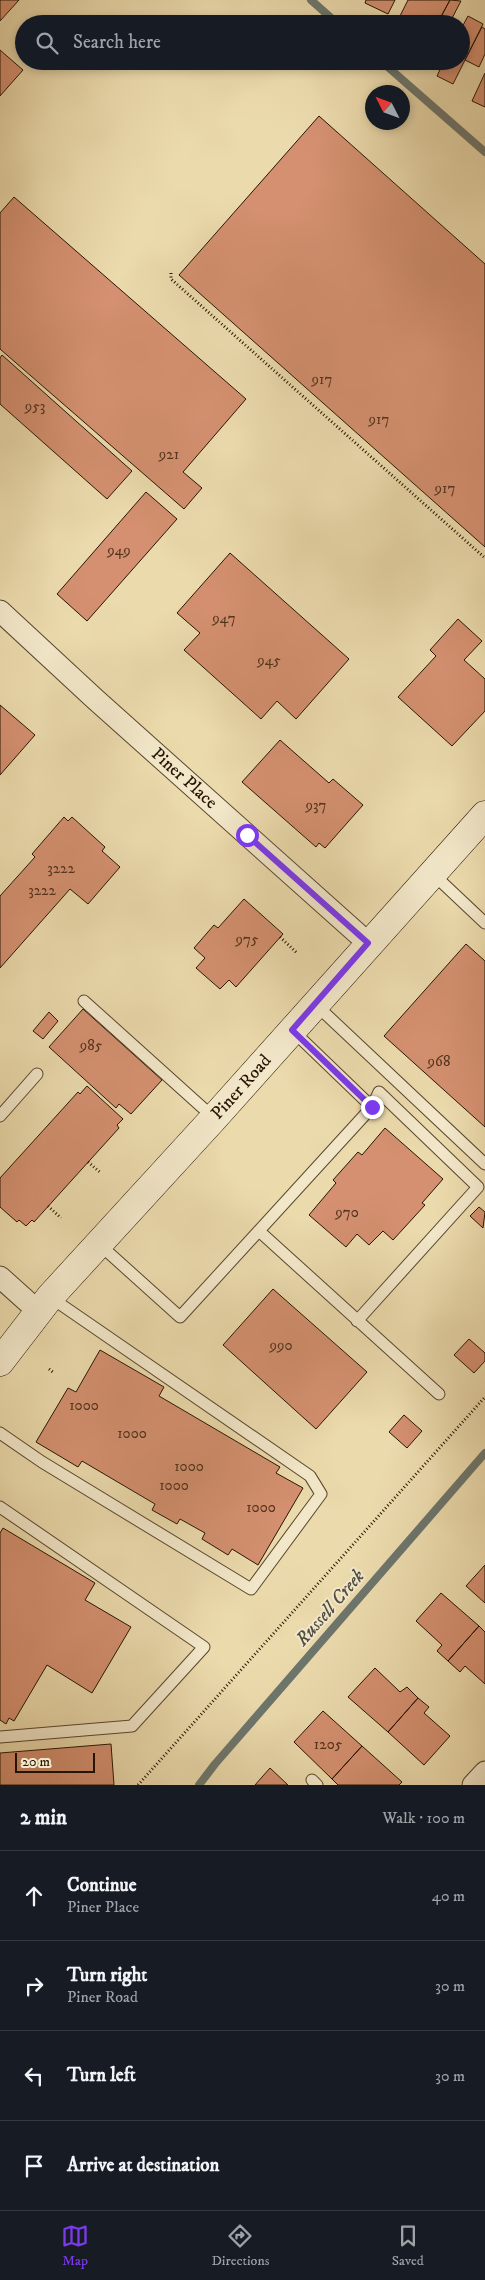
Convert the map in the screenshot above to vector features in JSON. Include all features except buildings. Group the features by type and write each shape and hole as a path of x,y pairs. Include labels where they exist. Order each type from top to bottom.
{"main road":[{"name":"Piner Road","path":"0,1362 45,1304 98,1244 214,1118 368,943 485,815"}],"street":[{"name":"Piner Place","path":"0,611 94,699 368,943"},
{"path":"0,1277 45,1304"},
{"path":"473,1785 485,1772"}],"lane":[{"path":"432,873 485,923"},
{"path":"84,1001 214,1118"},
{"path":"315,1004 485,1164"},
{"path":"292,1030 372,1107"},
{"path":"0,1116 37,1074"},
{"path":"98,1244 180,1317 372,1107 379,1092 478,1187 357,1320"},
{"path":"259,1231 439,1394"},
{"path":"0,1433 42,1462 251,1590 322,1494 310,1476 45,1304"},
{"path":"0,1507 204,1647 132,1726 0,1737"}],"path":[{"path":"171,273 171,279 485,558"},
{"path":"280,937 297,953"},
{"path":"88,1162 101,1173"},
{"path":"48,1206 61,1218"},
{"path":"49,1369 54,1373"},
{"path":"138,1785 485,1397"}],"waterway":[{"path":"311,0 328,15"},
{"path":"391,70 485,152"},
{"name":"Russell Creek","path":"199,1785 215,1764 485,1453"}],"route":[{"path":"247,835 368,943 292,1030 372,1107"}]}
